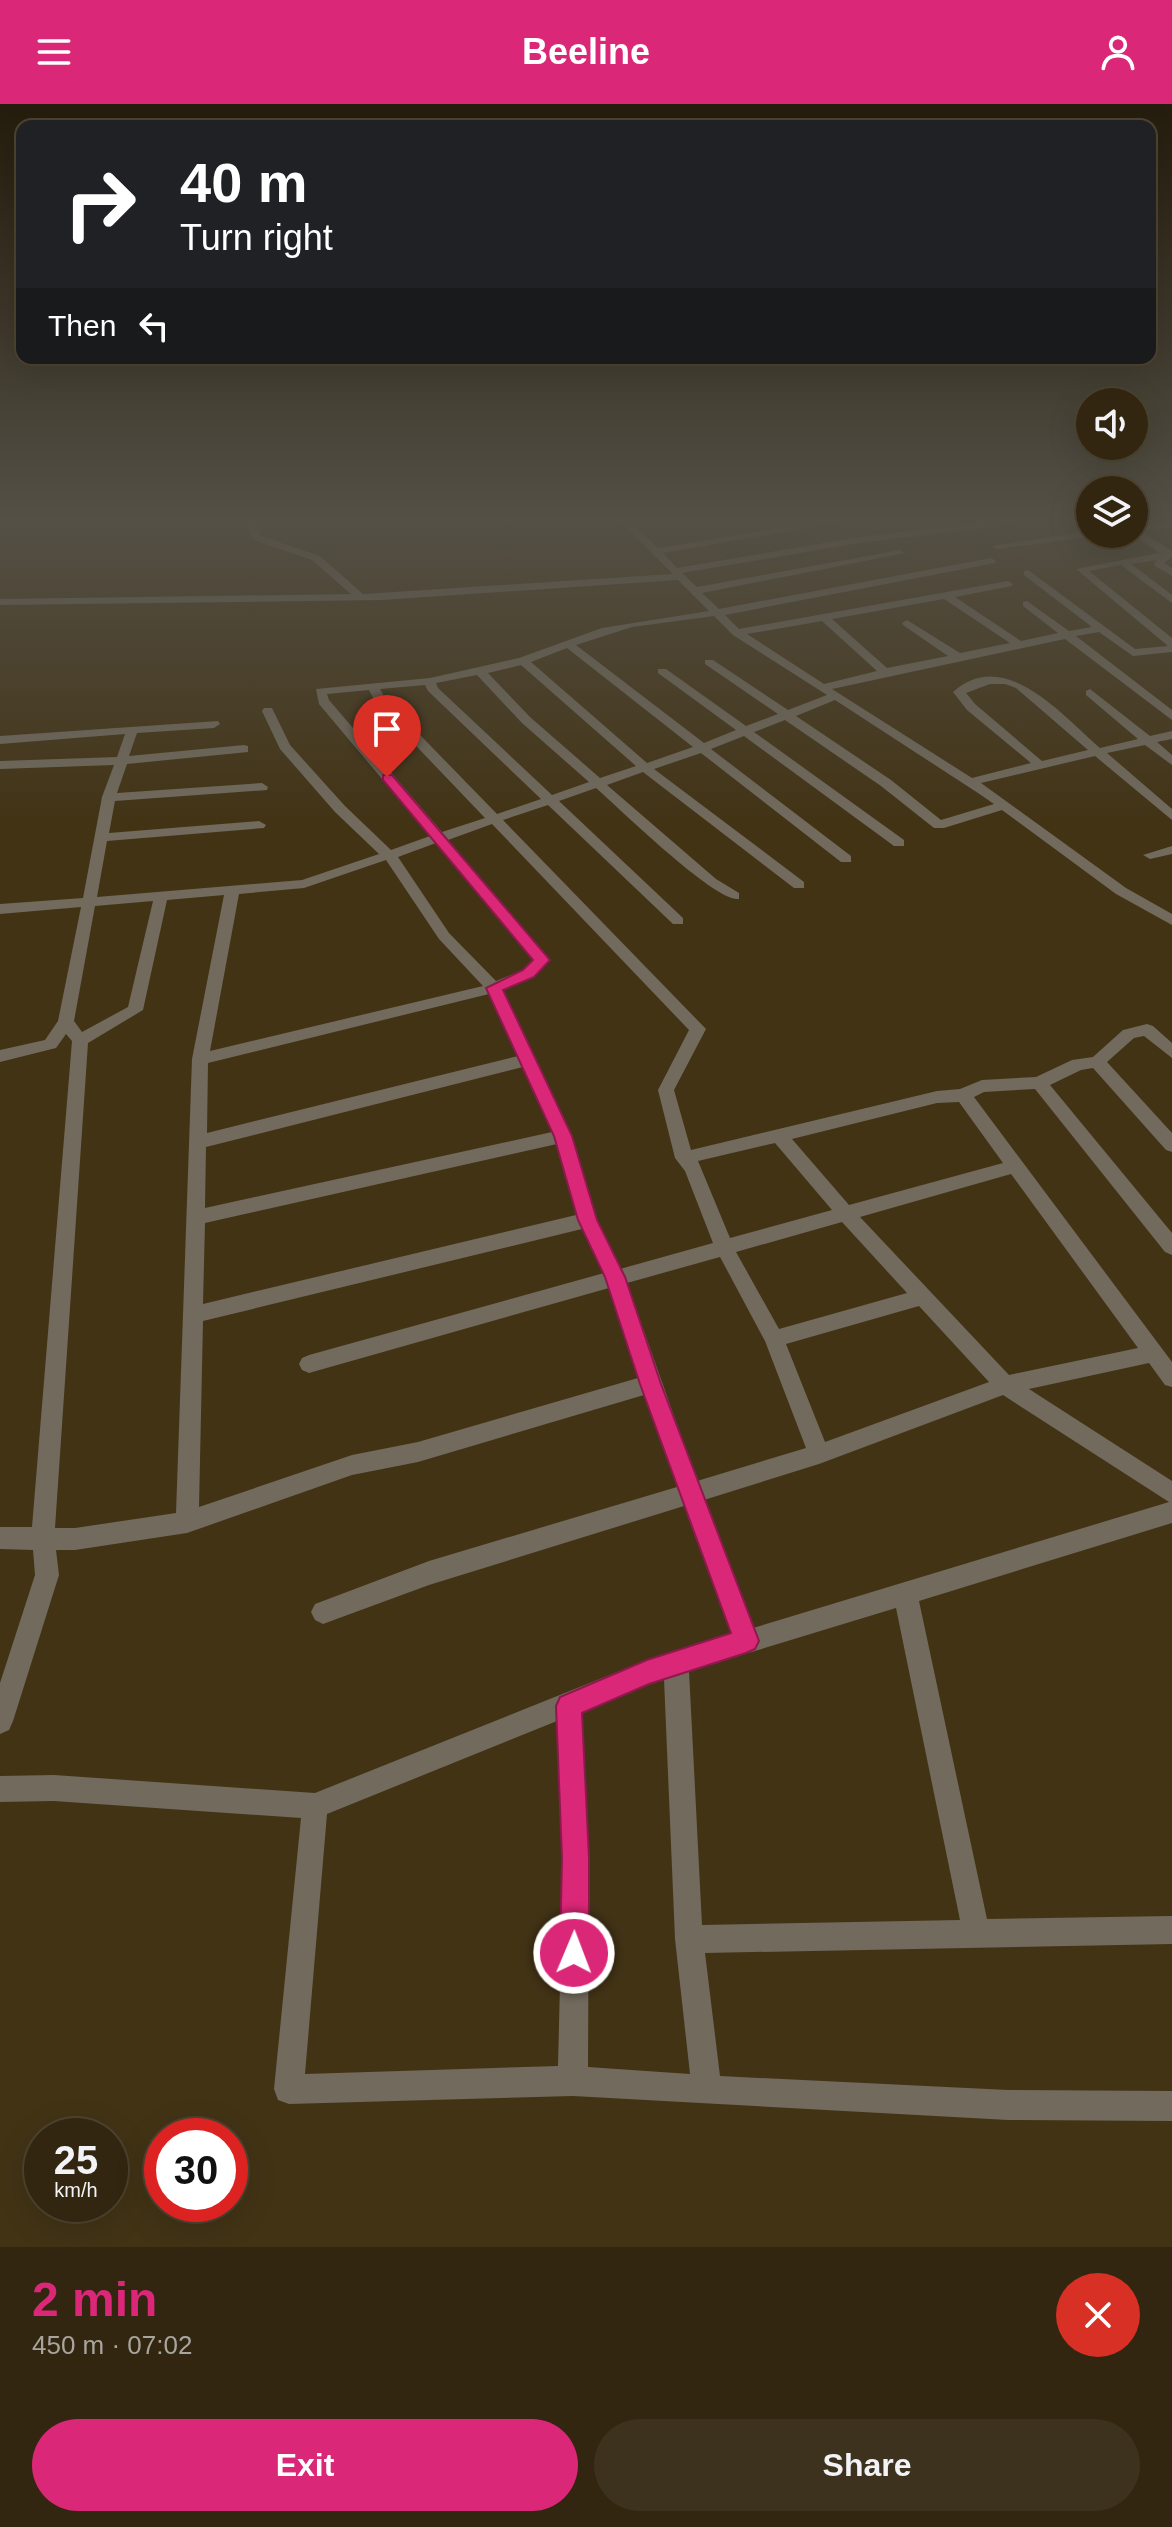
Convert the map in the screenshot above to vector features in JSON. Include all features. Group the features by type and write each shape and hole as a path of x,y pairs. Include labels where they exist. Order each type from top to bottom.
{"street":[{"path":"200,1059 494,988 528,974 542,960 323,701 320,691 430,681 480,671 571,646 602,631 647,622"},
{"path":"725,622 737,633 833,697 1004,805 1121,891 1172,920"},
{"path":"737,633 797,622"},
{"path":"830,622 885,672"},
{"path":"986,622 1020,645"},
{"path":"1053,622 1172,716"},
{"path":"1093,622 1133,653 1172,646"},
{"path":"1144,622 1172,646"},
{"path":"907,623 959,658"},
{"path":"820,688 1101,628"},
{"path":"571,646 846,859"},
{"path":"523,661 644,767 799,885"},
{"path":"709,662 886,783 939,825 1004,805"},
{"path":"480,671 526,720 711,882 734,896"},
{"path":"662,671 899,843"},
{"path":"1040,765 971,707 959,692 997,679 1009,680 1172,816"},
{"path":"430,681 432,689 678,921"},
{"path":"373,686 381,702 698,1029 666,1090 684,1158 693,1167 724,1247 774,1339 819,1454"},
{"path":"1090,693 1172,761"},
{"path":"0,909 304,884 391,857 702,748 833,697"},
{"path":"268,711 284,746 340,809 391,857 444,936 494,988 563,1136 587,1220 615,1277 650,1384 746,1641"},
{"path":"0,740 214,724"},
{"path":"0,1056 50,1044 66,1022 109,797 132,731"},
{"path":"970,782 1172,735"},
{"path":"0,765 121,761 244,749"},
{"path":"109,797 262,787"},
{"path":"100,838 259,825"},
{"path":"1150,855 1172,850"},
{"path":"187,1522 200,1059 232,891"},
{"path":"80,1040 135,1010 161,896"},
{"path":"0,1721 47,1575 43,1537 80,1040 66,1022"},
{"path":"684,1158 937,1097 963,1095 982,1086 1039,1083 1078,1064 1097,1062 1129,1034 1147,1030 1172,1052"},
{"path":"199,1142 527,1060"},
{"path":"1097,1062 1172,1145"},
{"path":"1039,1083 1172,1247"},
{"path":"963,1095 1012,1167 1172,1378"},
{"path":"778,1134 844,1212 1005,1385 1172,1493"},
{"path":"197,1217 563,1136"},
{"path":"309,1364 1012,1167"},
{"path":"194,1315 587,1220"},
{"path":"774,1339 922,1297"},
{"path":"323,1612 429,1573 819,1454 1005,1385 1154,1353"},
{"path":"0,1538 75,1539 187,1522 352,1465 418,1452 650,1384"},
{"path":"0,1789 54,1788 315,1806 676,1663 1172,1512"},
{"path":"905,1592 976,1932"},
{"path":"676,1663 689,1939 707,2090"},
{"path":"569,1706 576,1858 573,2081"},
{"path":"315,1806 289,2089 573,2081 1023,2105 1172,2106"},
{"path":"689,1939 1172,1930"}],"route":[{"path":"387,777 542,960 528,974 494,988 563,1136 587,1220 615,1277 650,1384 746,1641 647,1672 569,1706 576,1858 574,1953"}]}
